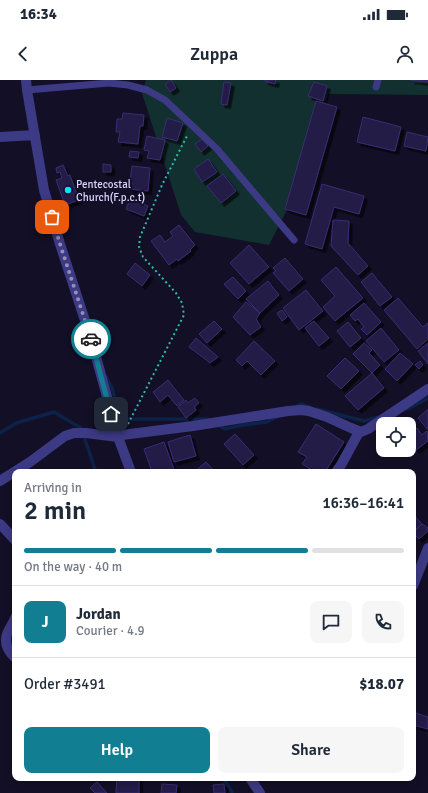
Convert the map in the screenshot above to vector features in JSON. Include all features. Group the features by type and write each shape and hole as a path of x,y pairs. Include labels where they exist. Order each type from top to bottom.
{"street":[{"path":"26,85 44,190 130,469"},
{"path":"0,137 35,135"},
{"path":"19,469 65,436 74,433 120,436 301,410 326,417 361,432 368,429 428,389"},
{"path":"339,469 359,432"},
{"path":"0,481 12,473"},
{"path":"0,524 12,537"},
{"path":"416,578 428,548"},
{"path":"12,624 7,634 6,645 4,648 12,655"},
{"path":"252,781 260,793"}],"lane":[{"path":"26,85 109,83 128,85 147,90 165,100 217,149 294,240"}],"path":[{"path":"120,436 184,315 182,303 176,293 143,257 139,247 140,237 162,184 192,126"}],"green space":[{"path":"146,80 428,80 428,95 328,94 306,172 269,245 195,232 181,215 142,93"}],"building":[{"path":"171,80 176,88 170,92 165,84"},
{"path":"265,80 276,80 275,84"},
{"path":"411,80 428,80 428,82"},
{"path":"224,82 231,83 227,105 221,104"},
{"path":"314,82 327,86 323,101 308,96"},
{"path":"316,101 337,107 306,215 285,209"},
{"path":"123,113 144,115 143,126 140,126 138,144 118,142 120,132 116,132 117,119 122,119"},
{"path":"363,117 401,127 395,151 357,142"},
{"path":"167,118 183,123 177,141 162,137"},
{"path":"407,132 428,137 426,151 404,146"},
{"path":"147,136 165,140 160,160 147,158 149,151 144,150"},
{"path":"202,139 208,146 201,152 195,144"},
{"path":"130,151 139,152 138,158 129,157"},
{"path":"208,159 217,172 202,182 194,169"},
{"path":"103,164 111,165 111,172 103,172"},
{"path":"63,165 68,176 70,175 79,200 65,205 56,180 62,178 60,172 57,173 56,168"},
{"path":"132,166 150,168 148,191 129,189"},
{"path":"223,174 236,191 221,203 207,186"},
{"path":"322,184 364,196 359,214 334,207 322,249 305,244"},
{"path":"130,199 148,206 144,216 126,209"},
{"path":"333,220 349,221 348,243 368,266 358,275 331,246"},
{"path":"179,225 195,245 190,250 191,251 178,261 177,259 169,265 151,241 160,235 165,242 173,236 170,232"},
{"path":"249,245 269,267 249,284 230,263"},
{"path":"285,258 303,279 289,291 273,273 276,271 273,268"},
{"path":"135,263 150,275 142,286 127,274"},
{"path":"336,267 363,298 335,321 323,307 335,296 321,280"},
{"path":"372,273 392,297 380,306 361,282"},
{"path":"233,277 246,291 238,299 224,284"},
{"path":"268,281 279,295 260,313 246,299"},
{"path":"306,290 323,311 299,330 283,308"},
{"path":"398,298 423,327 428,323 428,339 417,349 384,310"},
{"path":"246,302 260,313 256,319 261,327 250,335 233,317"},
{"path":"364,303 381,322 367,335 361,329 364,327 358,319 355,321 350,315"},
{"path":"282,310 287,317 282,321 277,313"},
{"path":"214,321 222,329 207,343 199,334"},
{"path":"314,321 329,338 319,346 305,328"},
{"path":"348,322 361,338 350,347 337,331"},
{"path":"381,328 399,350 384,362 366,341"},
{"path":"196,338 218,357 210,363 189,347"},
{"path":"254,341 275,361 261,375 247,361 242,366 236,360"},
{"path":"364,343 372,350 369,353 380,365 372,373 353,354"},
{"path":"428,343 428,364 418,351"},
{"path":"400,353 413,364 397,381 385,369"},
{"path":"345,358 359,371 341,389 327,376"},
{"path":"420,361 423,365 419,369 415,365"},
{"path":"372,373 384,388 358,410 345,396"},
{"path":"168,380 184,400 177,406 168,395 160,402 153,392"},
{"path":"195,398 199,403 194,407 196,410 186,418 178,407 186,400 188,403"},
{"path":"428,409 428,430 418,418"},
{"path":"316,424 344,442 327,469 310,469 302,464 307,457 298,452"},
{"path":"417,428 422,435 427,431 428,441 416,450"},
{"path":"235,434 254,455 243,465 224,444"},
{"path":"190,435 196,456 174,462 168,442"},
{"path":"164,442 174,469 151,469 144,449"},
{"path":"206,462 212,469 198,469"},
{"path":"416,517 422,524 416,529"},
{"path":"422,524 428,528 428,531 419,539 416,536 416,530"},
{"path":"416,713 428,717 428,729 416,726"},
{"path":"117,781 139,781 139,793 116,793"},
{"path":"97,782 107,793 95,793 90,788"},
{"path":"162,784 177,785 176,793 161,793"},
{"path":"224,784 225,793 214,793 213,785"}],"waterway":[{"path":"106,376 112,388 121,419 207,419 211,421"},
{"path":"404,410 428,398"},
{"path":"295,407 301,404 309,407"},
{"path":"317,409 364,421 376,418"},
{"path":"0,433 16,423 54,412 81,428 95,469"},
{"path":"218,425 225,429 267,422 279,416"},
{"path":"225,781 232,792"}],"way so far":[{"path":"52,217 91,339"}],"place":[{"name":"Pentecostal Church(F.p.c.t)","path":"68,190"}],"route":[{"path":"91,339 111,414"}]}
